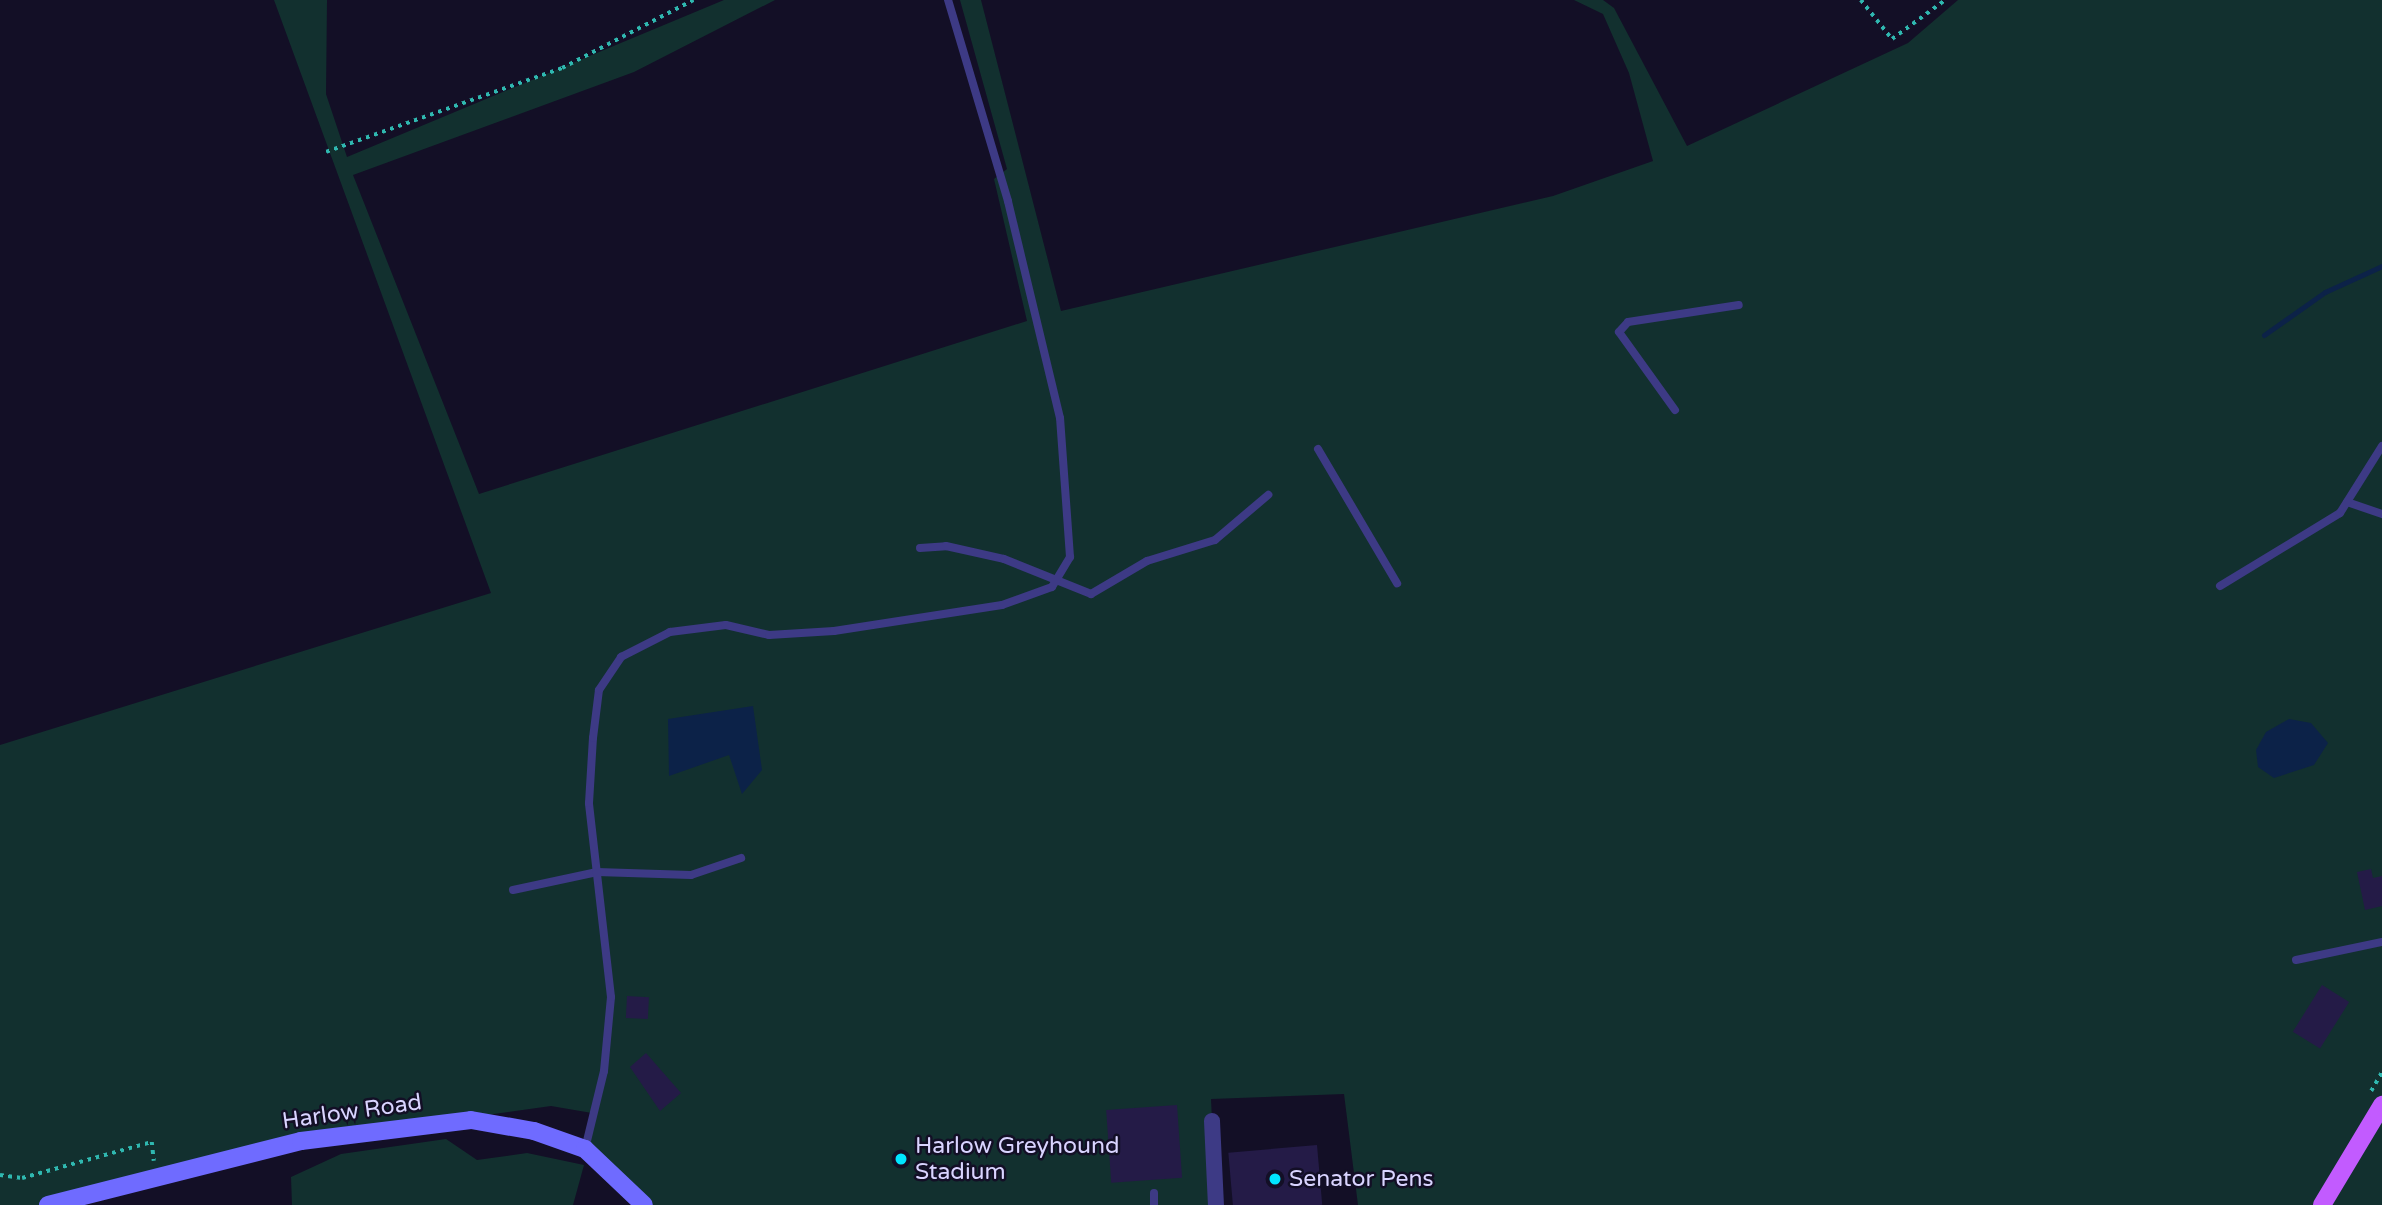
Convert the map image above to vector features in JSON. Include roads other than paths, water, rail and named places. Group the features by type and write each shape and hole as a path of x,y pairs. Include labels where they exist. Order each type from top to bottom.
{"main road":[{"path":"2322,1205 2382,1105"}],"street":[{"name":"Harlow Road","path":"48,1205 157,1181 301,1141 471,1120 534,1131 585,1149 643,1205"},
{"path":"1212,1121 1216,1205"}],"lane":[{"path":"585,1149 604,1071 611,998 589,803 593,738 599,690 621,657 670,632 726,625 769,635 834,631 1002,605 1056,580 1069,557 1071,501 1060,418 1008,201 948,0"},
{"path":"1675,410 1619,332 1628,322 1739,305"},
{"path":"2220,586 2340,513 2382,446"},
{"path":"1318,450 1397,583"},
{"path":"920,548 946,546 1003,559 1082,593 1104,590 1147,561 1214,540 1268,495"},
{"path":"2347,502 2382,514"},
{"path":"513,890 597,872 691,875 741,858"},
{"path":"2296,960 2382,942"},
{"path":"1154,1193 1154,1205"}],"water":[{"path":"753,706 762,770 742,794 729,755 669,776 668,719"},
{"path":"2289,719 2311,723 2328,743 2314,765 2274,778 2258,767 2256,750 2266,732"}],"waterway":[{"path":"2264,335 2325,292 2382,266"}],"place":[{"name":"Harlow Greyhound Stadium","path":"901,1159"},
{"name":"Senator Pens","path":"1275,1179"}]}
